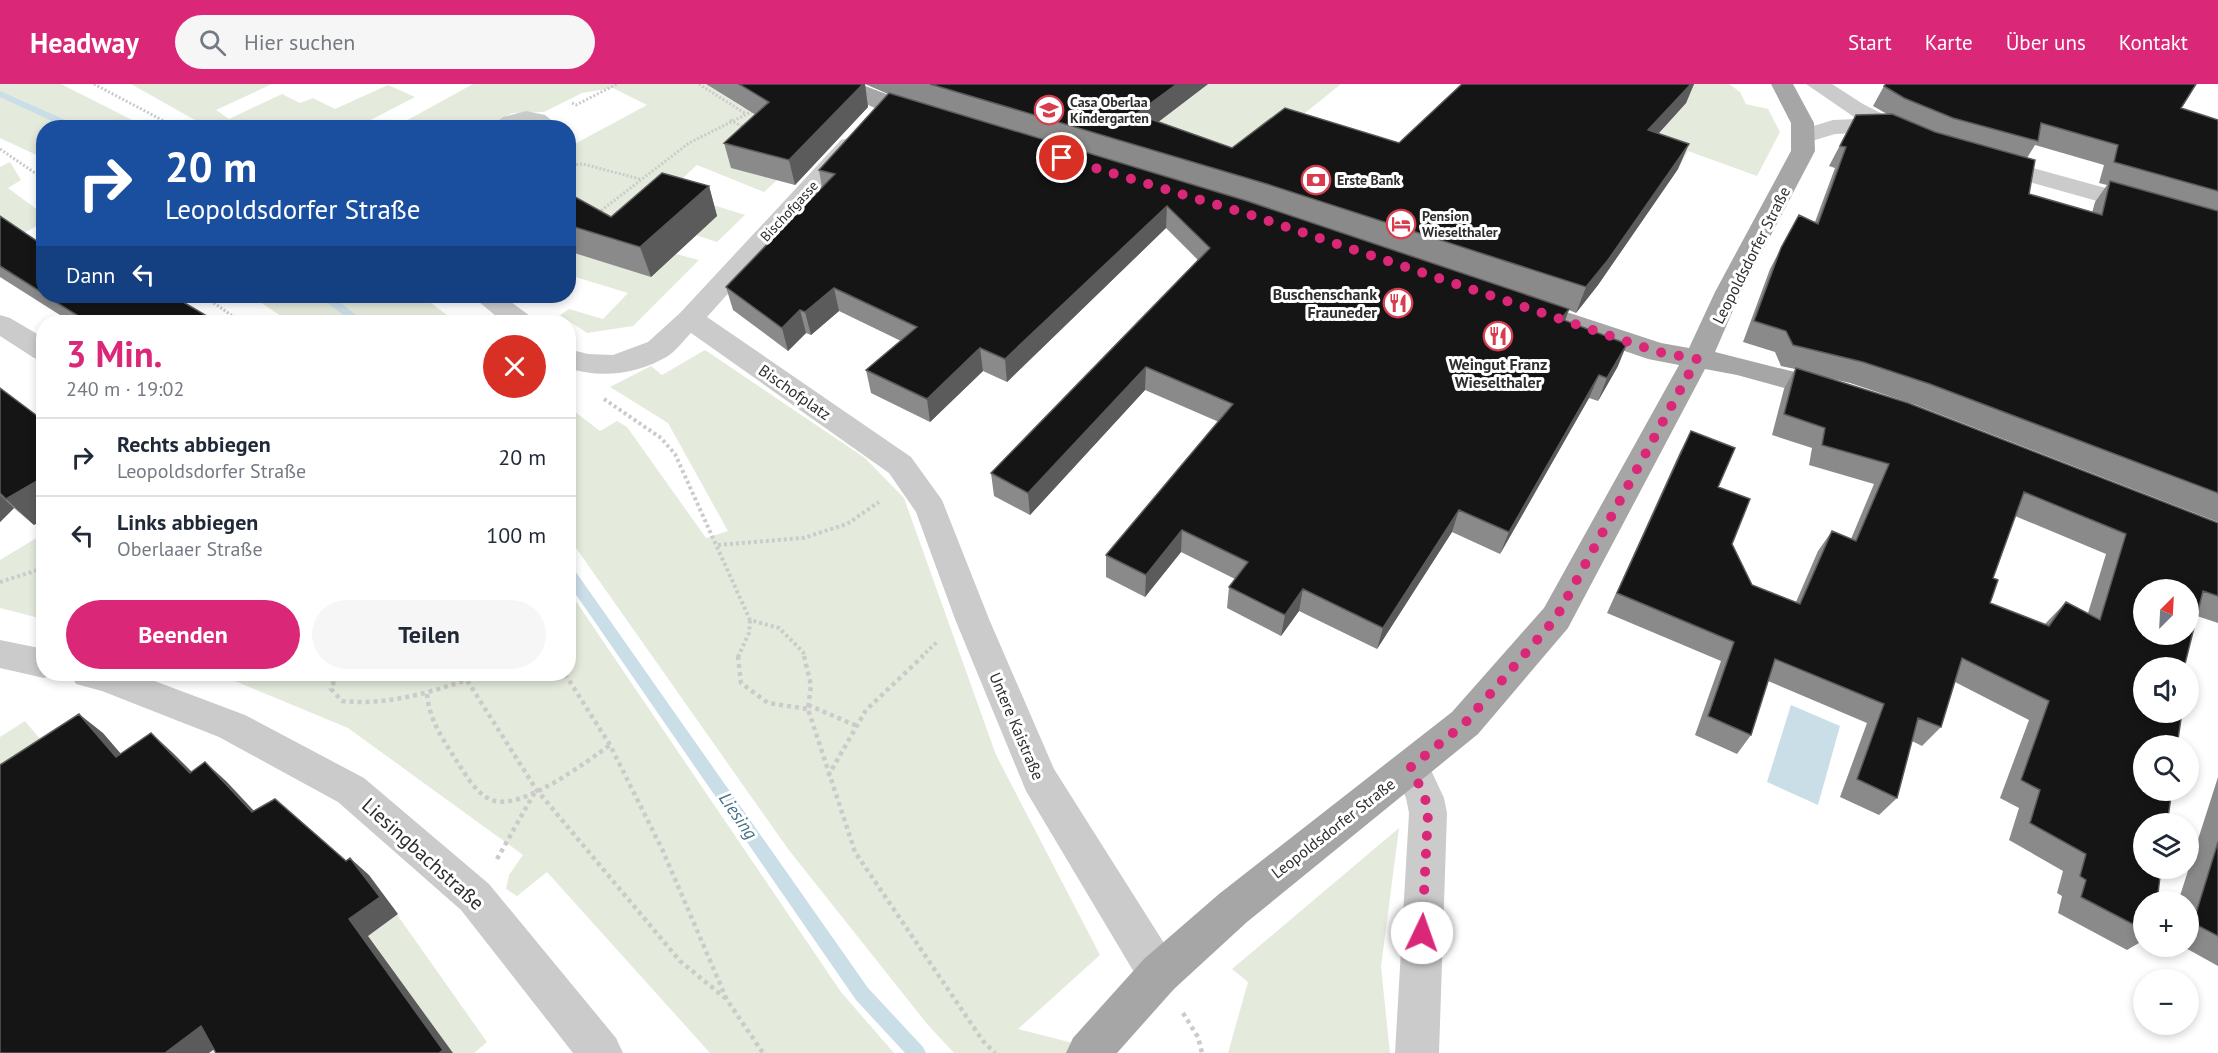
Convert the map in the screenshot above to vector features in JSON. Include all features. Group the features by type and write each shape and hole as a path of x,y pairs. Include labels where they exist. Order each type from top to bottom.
{"main road":[{"path":"841,84 874,119 943,122"},
{"path":"1782,84 1803,121 1805,136"},
{"name":"Leopoldsdorfer Straße","path":"1088,1053 1159,974 1233,908 1465,723 1556,618 1697,359 1728,292 1791,178 1803,151 1805,136"},
{"path":"1503,299 1658,352 1737,365 1860,399"}],"street":[{"path":"1817,84 1884,125 1923,142"},
{"path":"513,120 518,117 532,117 538,120"},
{"name":"Bischofgasse","path":"690,319 874,119"},
{"path":"1805,136 1833,126 1884,125"},
{"path":"1965,156 2218,227"},
{"path":"495,303 511,315"},
{"path":"576,361 587,364 615,365 658,349 690,319"},
{"name":"Bischofplatz","path":"690,319 906,473"},
{"path":"0,324 36,346"},
{"name":"Untere Kaistraße","path":"906,473 931,508 972,619 1039,779 1159,974"},
{"path":"0,654 36,662"},
{"name":"Liesingbachstraße","path":"115,681 231,726 351,790 475,897 601,1053"},
{"path":"1411,767 1425,798 1428,813 1417,1053"}],"path":[{"path":"94,84 162,120"},
{"path":"564,105 570,102 576,105 616,84"},
{"path":"699,84 746,114"},
{"path":"595,216 682,146 710,128 755,111"},
{"path":"730,120 746,129"},
{"path":"0,149 36,174"},
{"path":"576,164 583,164 641,179"},
{"path":"635,184 643,186"},
{"path":"214,303 231,315"},
{"path":"598,395 661,438 675,454 750,620 749,633 738,656 741,683 768,703 808,707 857,726"},
{"path":"718,545 803,538 848,524 906,473"},
{"path":"0,582 36,571"},
{"path":"828,777 867,710 942,637 972,619"},
{"path":"750,620 779,628 803,652 811,686 808,707 828,777 855,852 983,1041 995,1053"},
{"path":"334,681 331,689 342,701 363,703 427,694 454,681"},
{"path":"467,681 536,789 680,961 727,1000"},
{"path":"569,681 610,745 662,849 727,1000 763,1053"},
{"path":"427,694 427,708 442,738 486,797 498,803 571,773 610,745"},
{"path":"475,897 536,789"}],"shaded area":[{"path":"0,84 61,84 132,120 36,120 36,155 0,138"},
{"path":"131,84 272,84 216,110 229,119 282,94 300,103 313,98 335,109 388,85 415,97 371,120 195,120"},
{"path":"473,84 706,84 742,107 786,85 777,180 764,192 697,165 669,191 745,215 717,242 696,235 716,216 651,277 676,254 699,260 633,326 587,333 576,326 576,315 560,315 569,309 603,319 628,293 576,277 576,143 647,105 613,88 582,93 544,112 512,113 500,120 408,120"},
{"path":"1208,84 1341,84 1230,173 1136,139"},
{"path":"1625,84 1729,84 1740,92 1746,104 1768,109 1780,132 1757,176 1688,151 1678,169 1609,144"},
{"path":"10,162 21,180 8,188 36,209 36,227 0,245 0,167"},
{"path":"262,303 431,303 447,315 280,315"},
{"path":"705,350 865,458 904,498 996,755 1100,955 1018,1029 1112,1053 954,1053 928,1025 788,849 576,548 576,413 600,431 617,421 627,427 706,538 728,531 668,423 610,387 651,366 662,375"},
{"path":"36,538 36,617 0,608 0,560"},
{"path":"576,601 841,992 894,1053 710,1053 547,872 517,896 506,889 509,875 523,855 348,728 235,681 576,681"},
{"path":"25,721 59,762 0,801 0,737"},
{"path":"1399,828 1381,967 1390,1053 1228,1053 1248,982 1232,969"},
{"path":"369,875 487,1042 474,1053 126,1053"}],"water":[{"path":"1791,705 1840,726 1818,805 1767,782"}],"building":[{"path":"739,84 863,84 789,160 724,143 769,102"},
{"path":"930,84 1177,84 1136,114 1232,148 1285,108 1399,143 1462,84 1691,84 1648,130 1689,144 1608,260 1586,287 1267,184"},
{"path":"1886,84 2196,84 2181,108 2218,120 2218,191 2114,162 2118,145 2041,123 2038,141 1953,118 1904,98 1884,86"},
{"path":"889,93 1247,201 1569,309 1561,319 1627,344 1607,378 1599,375 1509,532 1459,510 1383,628 1303,589 1285,615 1229,587 1248,562 1182,530 1146,575 1106,555 1233,404 1146,367 1028,493 991,473 1210,248 1167,206 1005,359 980,348 927,399 866,370 917,327 834,288 805,312 800,310 782,328 726,287 835,174 819,170"},
{"path":"1892,114 1935,132 2035,160 2029,194 2102,215 2110,181 2218,211 2218,493 1930,384 1863,362 1793,345 1786,331 1754,321 1781,248 1799,215 1818,224 1846,147 1840,146 1856,115"},
{"path":"662,173 709,186 640,247 576,227 576,197 611,217"},
{"path":"0,216 36,241 36,289 0,266"},
{"path":"57,303 185,303 205,315 77,315"},
{"path":"1796,368 1908,403 2218,523 2218,596 2203,591 2199,607 2199,579 2133,579 2133,645 2190,645 2187,657 2133,657 2133,723 2180,723 2179,735 2133,735 2133,801 2170,801 2169,813 2133,813 2133,879 2160,879 2158,891 2133,891 2133,924 2081,897 2086,880 2080,876 2086,854 2030,823 2040,790 2021,780 2049,701 1962,658 1941,727 1918,718 1897,798 1857,779 1884,704 1775,659 1751,735 1708,716 1734,642 1617,593 1691,431 1735,448 1718,487 1750,499 1732,544 1752,585 1800,604 1832,531 1856,541 1889,464 1822,445 1825,428 1784,414","holes":["2024,492 2126,534 2100,620 2066,602 2049,626 1990,603 1998,580 1993,578"]},
{"path":"0,388 36,415 36,482 6,499 0,493"},
{"path":"79,714 116,757 151,733 190,773 205,762 252,812 275,799 346,861 350,858 380,897 349,919 443,1050 439,1053 216,1053 201,1026 165,1053 0,1053 0,765"},
{"path":"2218,842 2218,936 2199,926 2199,904"}],"waterway":[{"name":"Liesing","path":"0,94 58,120"},
{"name":"Liesing","path":"334,303 350,315"},
{"name":"Liesing","path":"576,583 862,994 917,1053"}],"place":[{"name":"Casa Oberlaa Kindergarten","path":"1049,110"},
{"name":"Erste Bank","path":"1316,180"},
{"name":"Pension Wieselthaler","path":"1401,224"},
{"name":"Buschenschank Frauneder","path":"1398,303"},
{"name":"Weingut Franz Wieselthaler","path":"1498,336"}],"route":[{"path":"1062,158 1254,216 1658,352 1697,359 1556,618 1465,723 1411,767 1425,798 1428,813 1422,933"}]}
